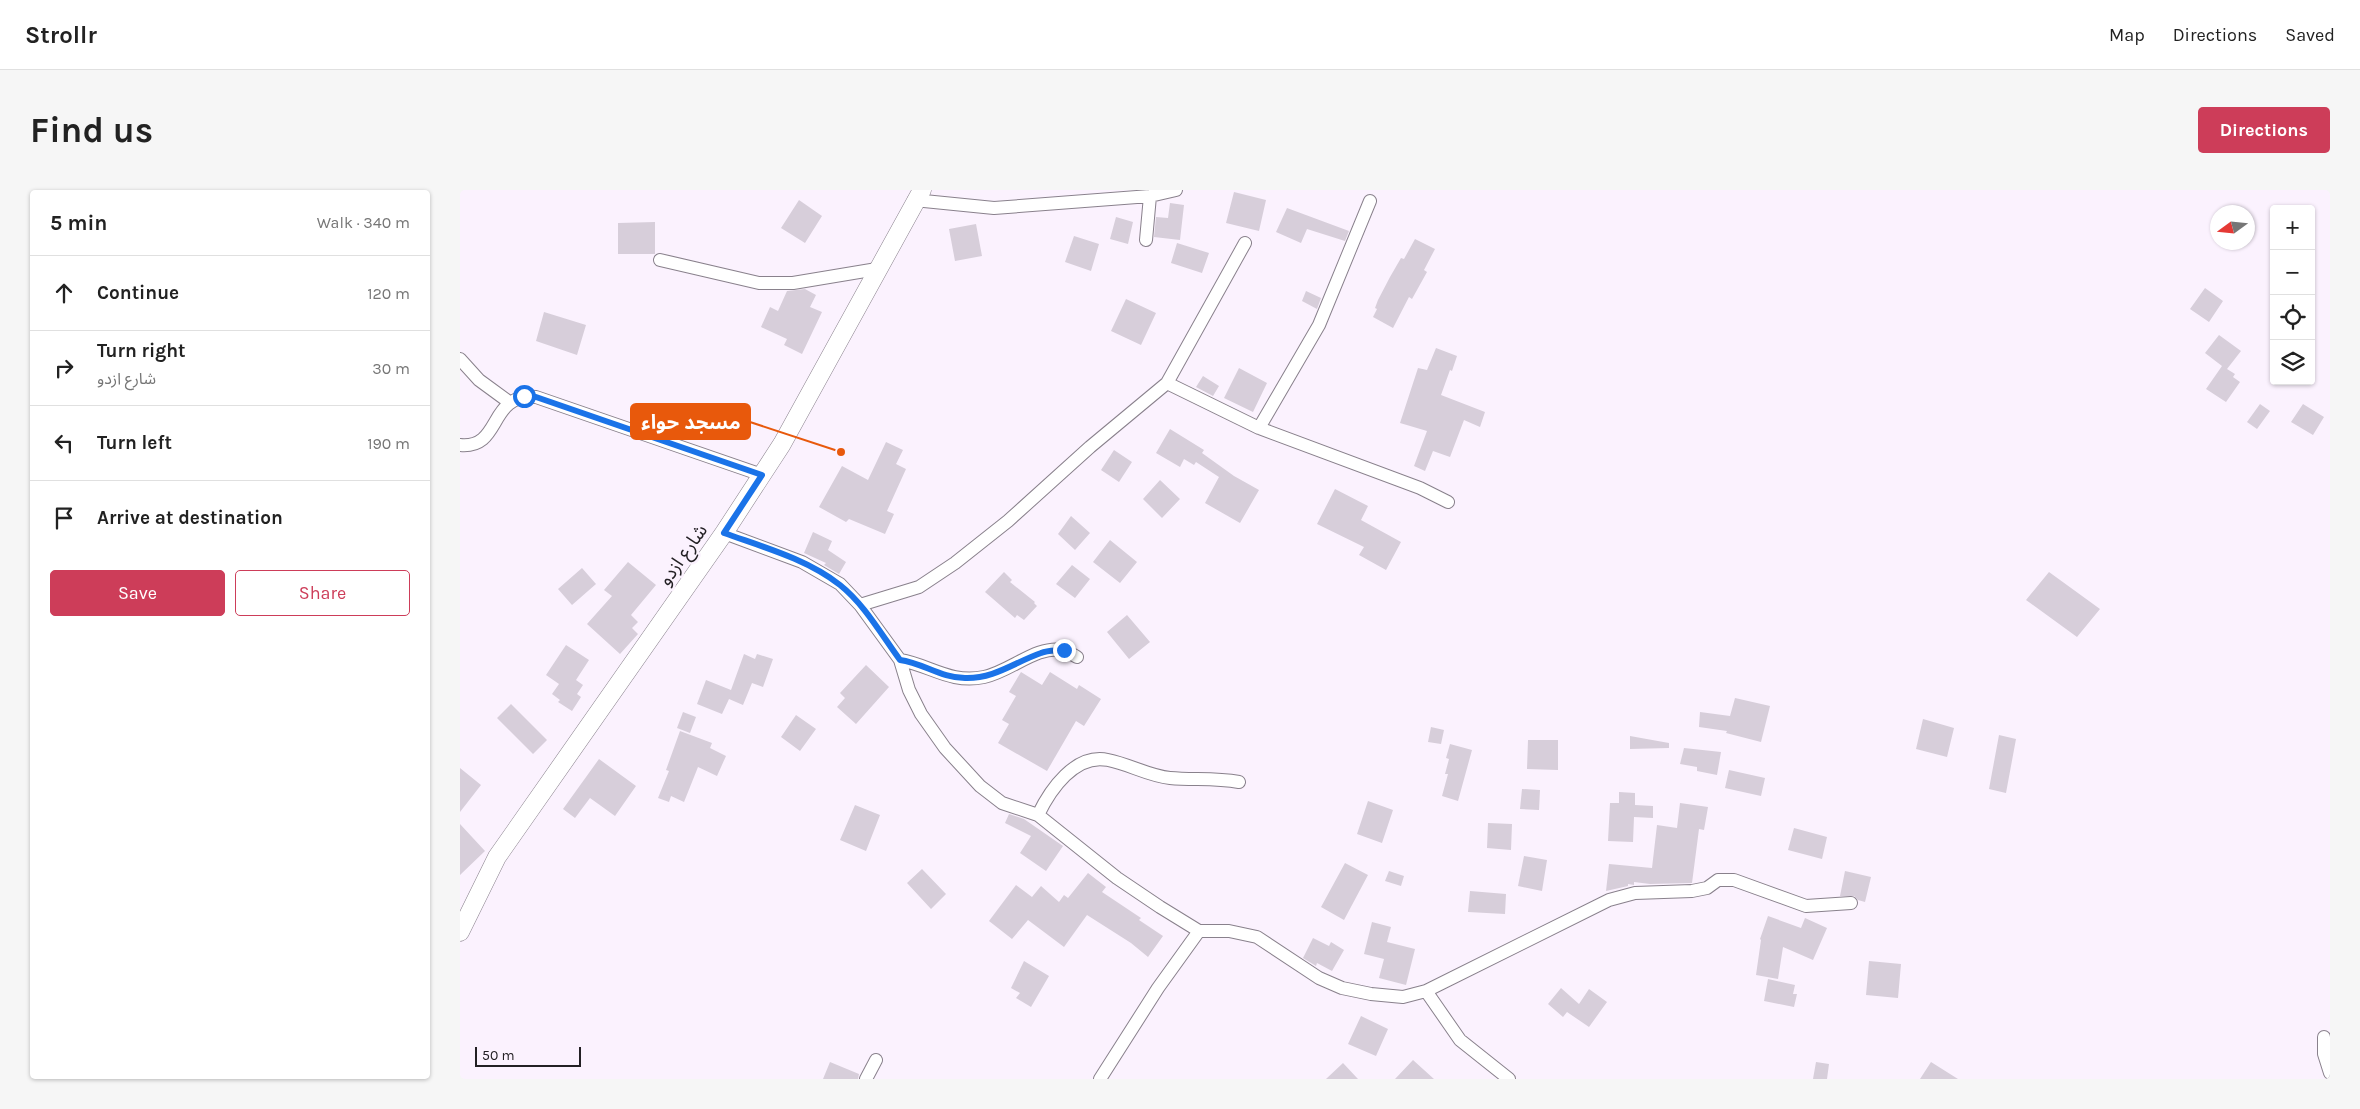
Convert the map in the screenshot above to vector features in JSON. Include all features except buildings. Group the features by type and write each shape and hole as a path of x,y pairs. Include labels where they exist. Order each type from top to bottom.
{"street":[{"path":"918,195 994,208 1150,196 1176,190"},
{"name":"شارع ازدو","path":"462,922 503,849 724,533 782,444 918,195"},
{"path":"1146,240 1150,196"},
{"path":"1259,428 1319,325 1370,202"},
{"path":"860,605 919,586 955,563 1008,521 1090,447 1167,383 1245,243"},
{"path":"660,260 759,283 793,283 877,269"},
{"path":"460,359 479,380 509,402"},
{"path":"1167,383 1259,428 1420,488 1448,502"},
{"path":"460,445 470,446 483,440 509,402 524,396 536,397 762,475"},
{"path":"724,533 802,562 840,584 860,605 900,660 909,690 921,714 945,748 980,786 1002,803 1038,815 1116,878 1199,931 1229,931 1256,938 1319,978 1342,988 1371,994 1403,997 1426,991 1608,900 1635,893 1692,891 1707,888 1718,880 1734,880 1806,906 1852,903"},
{"path":"900,660 916,662 947,676 966,678 984,677 1000,672 1042,652 1064,650 1077,658"},
{"path":"1038,815 1045,799 1057,783 1089,761 1106,760 1169,778 1217,778 1239,782"},
{"path":"1100,1079 1158,988 1199,931"},
{"path":"1426,991 1460,1040 1509,1079"},
{"path":"2324,1037 2324,1054 2330,1073"},
{"path":"866,1079 876,1060"}],"place":[{"name":"مسجد حواء","path":"841,452"}],"route":[{"path":"524,396 536,397 762,475 724,533 802,562 840,584 860,605 900,660 916,662 947,676 984,677 1000,672 1042,652 1064,650"}]}
